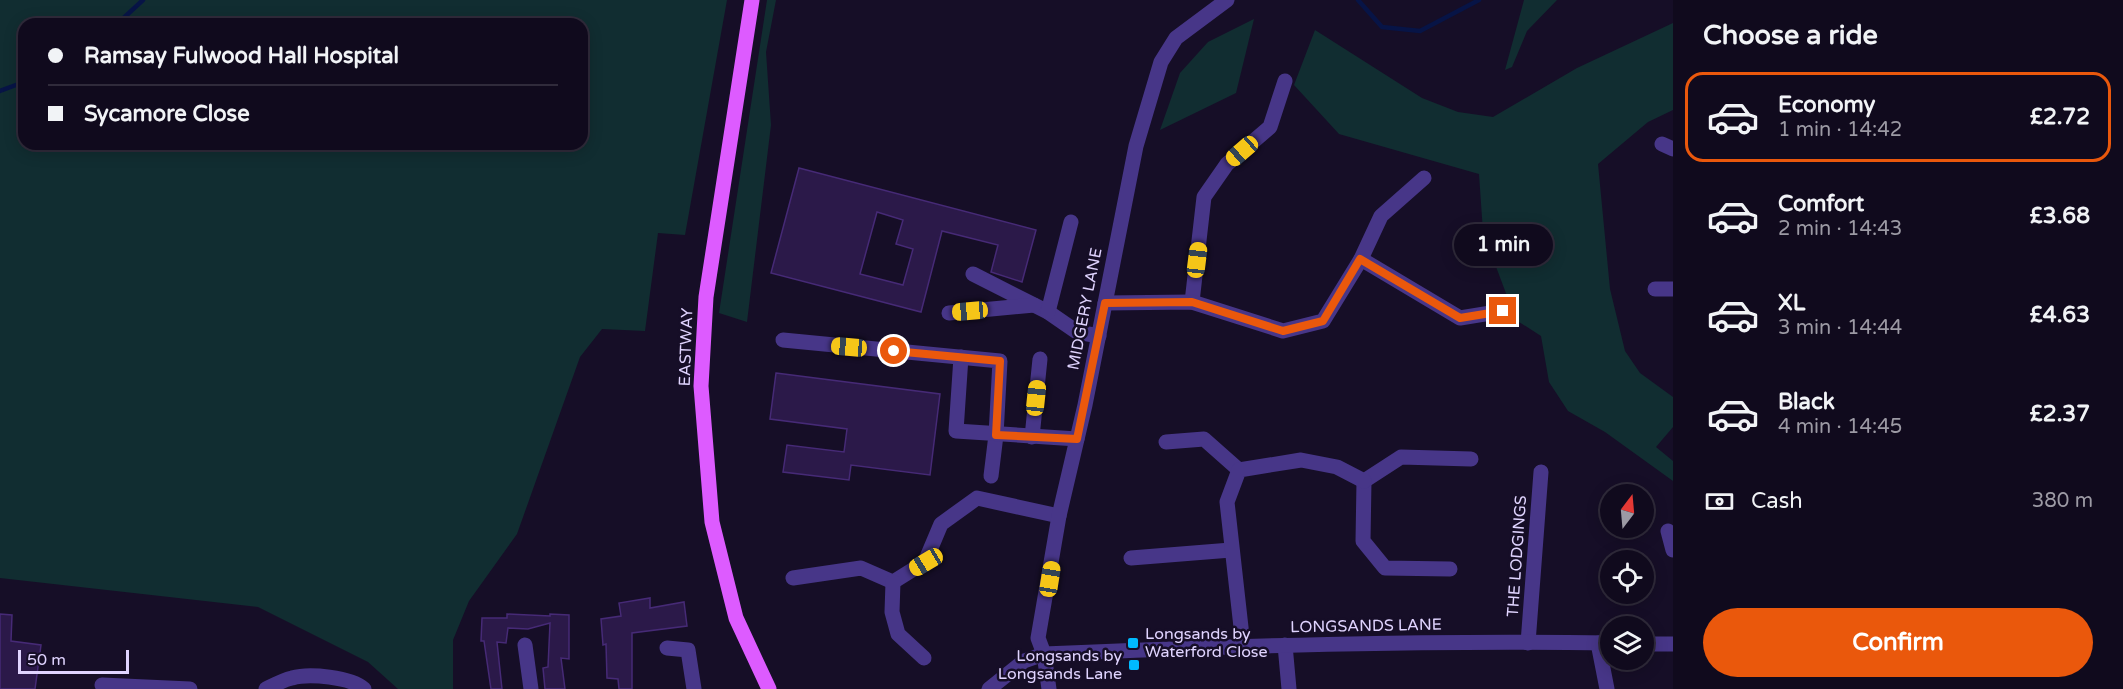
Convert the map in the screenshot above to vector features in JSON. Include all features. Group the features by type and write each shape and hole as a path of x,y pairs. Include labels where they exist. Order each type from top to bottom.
{"main road":[{"name":"EASTWAY","path":"752,0 706,297 701,386 712,522 736,618 769,689"}],"street":[{"name":"MIDGERY LANE","path":"1049,689 1044,654 1038,638 1059,516 1099,336 1136,146 1161,62 1176,38 1227,0"},
{"path":"1192,302 1204,197 1227,164 1270,127 1285,81"},
{"path":"1105,303 1192,302 1283,331 1323,321 1360,259 1381,216 1424,178"},
{"path":"1048,312 1071,222"},
{"path":"1360,259 1460,318 1503,311"},
{"path":"973,274 1048,312 1077,332 1099,336"},
{"path":"1655,289 1673,289"},
{"path":"949,313 1034,305"},
{"path":"783,340 1000,361 991,476"},
{"path":"961,357 956,431 1077,439"},
{"path":"1032,437 1040,360"},
{"path":"1166,442 1204,440 1239,470 1301,460 1337,466 1364,481"},
{"path":"1364,481 1401,457 1471,459"},
{"path":"1239,470 1227,502 1243,645"},
{"name":"THE LODGINGS","path":"1528,643 1541,472"},
{"path":"1364,481 1363,541 1385,568 1450,568"},
{"path":"893,582 926,562 941,524 976,498 1059,516"},
{"path":"1668,531 1673,550"},
{"path":"1131,558 1231,550"},
{"path":"793,578 861,568 893,582"},
{"path":"893,582 892,612 898,634 924,658"},
{"name":"LONGSANDS LANE","path":"989,689 1024,661 1044,654 1243,645 1388,642 1600,643"},
{"path":"1654,644 1673,644"},
{"path":"525,645 531,689"},
{"path":"1285,645 1289,689"},
{"path":"667,648 688,650 694,689"},
{"path":"1606,670 1607,689"},
{"path":"266,689 293,677 318,683 339,677 360,685 364,689"},
{"path":"102,685 190,689"}],"green space":[{"path":"0,0 727,0 685,235 658,233 645,331 602,329 580,357 517,534 469,601 453,640 453,689 398,689 368,662 258,607 0,578"},
{"path":"767,0 776,0 766,52 771,125 747,322 719,313"},
{"path":"1524,0 1557,0 1527,31 1512,67 1505,70"},
{"path":"1254,19 1236,93 1160,130 1180,73 1208,42"},
{"path":"1673,23 1673,110 1648,122 1598,164 1610,289 1625,351 1640,373 1673,397 1673,427 1656,447 1673,461 1673,481 1605,432 1568,411 1549,382 1541,336 1516,320 1483,232 1479,174 1339,134 1294,85 1315,30 1422,98 1458,112 1493,117 1577,68"}],"building":[{"path":"799,168 1036,230 1022,282 991,272 998,245 942,231 921,312 771,273","holes":["877,212 903,220 896,244 913,249 903,285 860,274"]},
{"path":"776,373 940,394 930,475 851,465 849,480 783,472 787,445 844,452 847,429 770,419"},
{"path":"650,598 650,608 684,602 687,626 632,633 632,689 619,689 618,679 607,678 606,644 603,645 601,619 621,616 619,603"},
{"path":"0,614 12,615 11,641 41,645 35,689 0,689"},
{"path":"507,614 569,615 569,659 561,658 565,689 545,689 543,668 548,667 550,623 528,629 508,628 506,643 497,642 502,689 491,689 484,641 481,641 482,618 507,618"}],"waterway":[{"path":"124,18 143,0"},
{"path":"1358,0 1382,27 1420,31 1479,0"},
{"path":"0,91 18,84"}],"place":[{"name":"Longsands by Waterford Close","path":"1133,643"},
{"name":"Longsands by Longsands Lane","path":"1134,665"}],"route":[{"path":"894,351 1000,361 996,435 1077,439 1105,303 1192,302 1283,331 1323,321 1360,259 1460,318 1503,311"}]}
